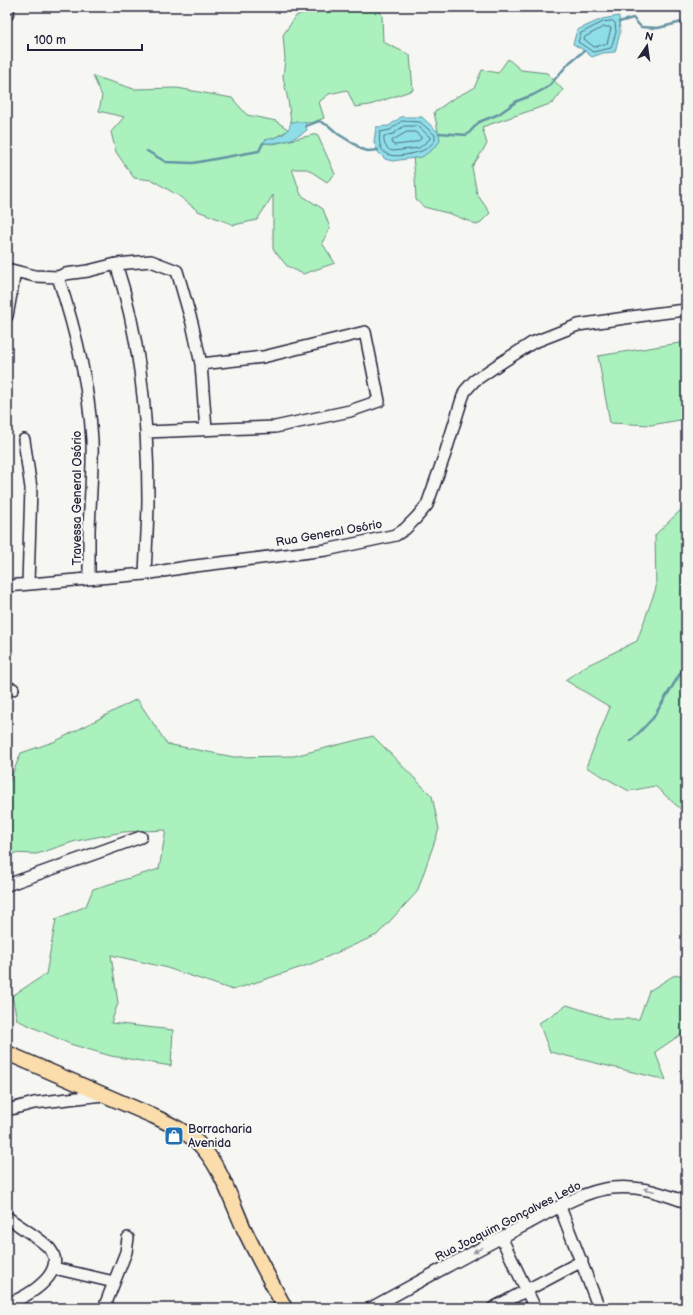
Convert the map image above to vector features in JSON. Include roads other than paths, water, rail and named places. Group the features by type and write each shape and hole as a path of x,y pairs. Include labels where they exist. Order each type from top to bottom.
{"main road":[{"path":"7,1053 173,1126 196,1142 205,1152 219,1174 245,1231 285,1308"}],"street":[{"path":"7,15 10,7"},
{"path":"7,316 11,271 35,276 58,277 65,274 88,271 116,264 152,261 177,271 202,364 206,430"},
{"path":"116,264 132,321 142,385 146,432 148,499 145,574"},
{"name":"Travessa General Osório","path":"58,277 74,328 89,409 92,439 89,579"},
{"name":"Rua General Osório","path":"7,586 145,574 187,567 326,550 396,535 405,529 427,505 465,390 474,381 532,344 578,325 686,310"},
{"path":"146,432 275,427 350,411 379,401 365,332 263,357 202,364"},
{"path":"24,440 31,488 28,584"},
{"path":"7,885 141,838"},
{"path":"7,1110 34,1103 104,1095"},
{"name":"Rua Joaquim Gonçalves Ledo","path":"371,1308 501,1237 595,1191 611,1188 638,1187 686,1202"},
{"path":"560,1207 599,1308"},
{"path":"7,1217 48,1246 54,1256 54,1268 47,1279 38,1288 24,1297 9,1303"},
{"path":"501,1237 535,1308"},
{"path":"104,1308 126,1252 128,1238"},
{"path":"493,1308 582,1261"},
{"path":"54,1268 114,1282"}],"water":[{"path":"619,16 620,33 615,52 603,53 592,57 573,44 577,30 602,19"},
{"path":"401,117 422,117 439,133 440,141 433,149 422,157 392,161 385,159 378,152 374,142 376,127 389,126"},
{"path":"291,122 305,122 307,130 286,141 263,143 265,140 278,137 285,133 290,127"}],"waterway":[{"path":"619,22 633,18 641,27 658,28 686,21"},
{"path":"439,133 467,135 479,122 499,114 517,101 548,87 570,62 584,51"},
{"path":"306,126 319,121 329,126 338,134 361,149 368,151 378,150"},
{"path":"147,151 166,162 193,163 259,151 263,143"},
{"path":"631,741 653,718 686,664"}],"place":[{"name":"Borracharia Avenida","path":"174,1136"}]}
